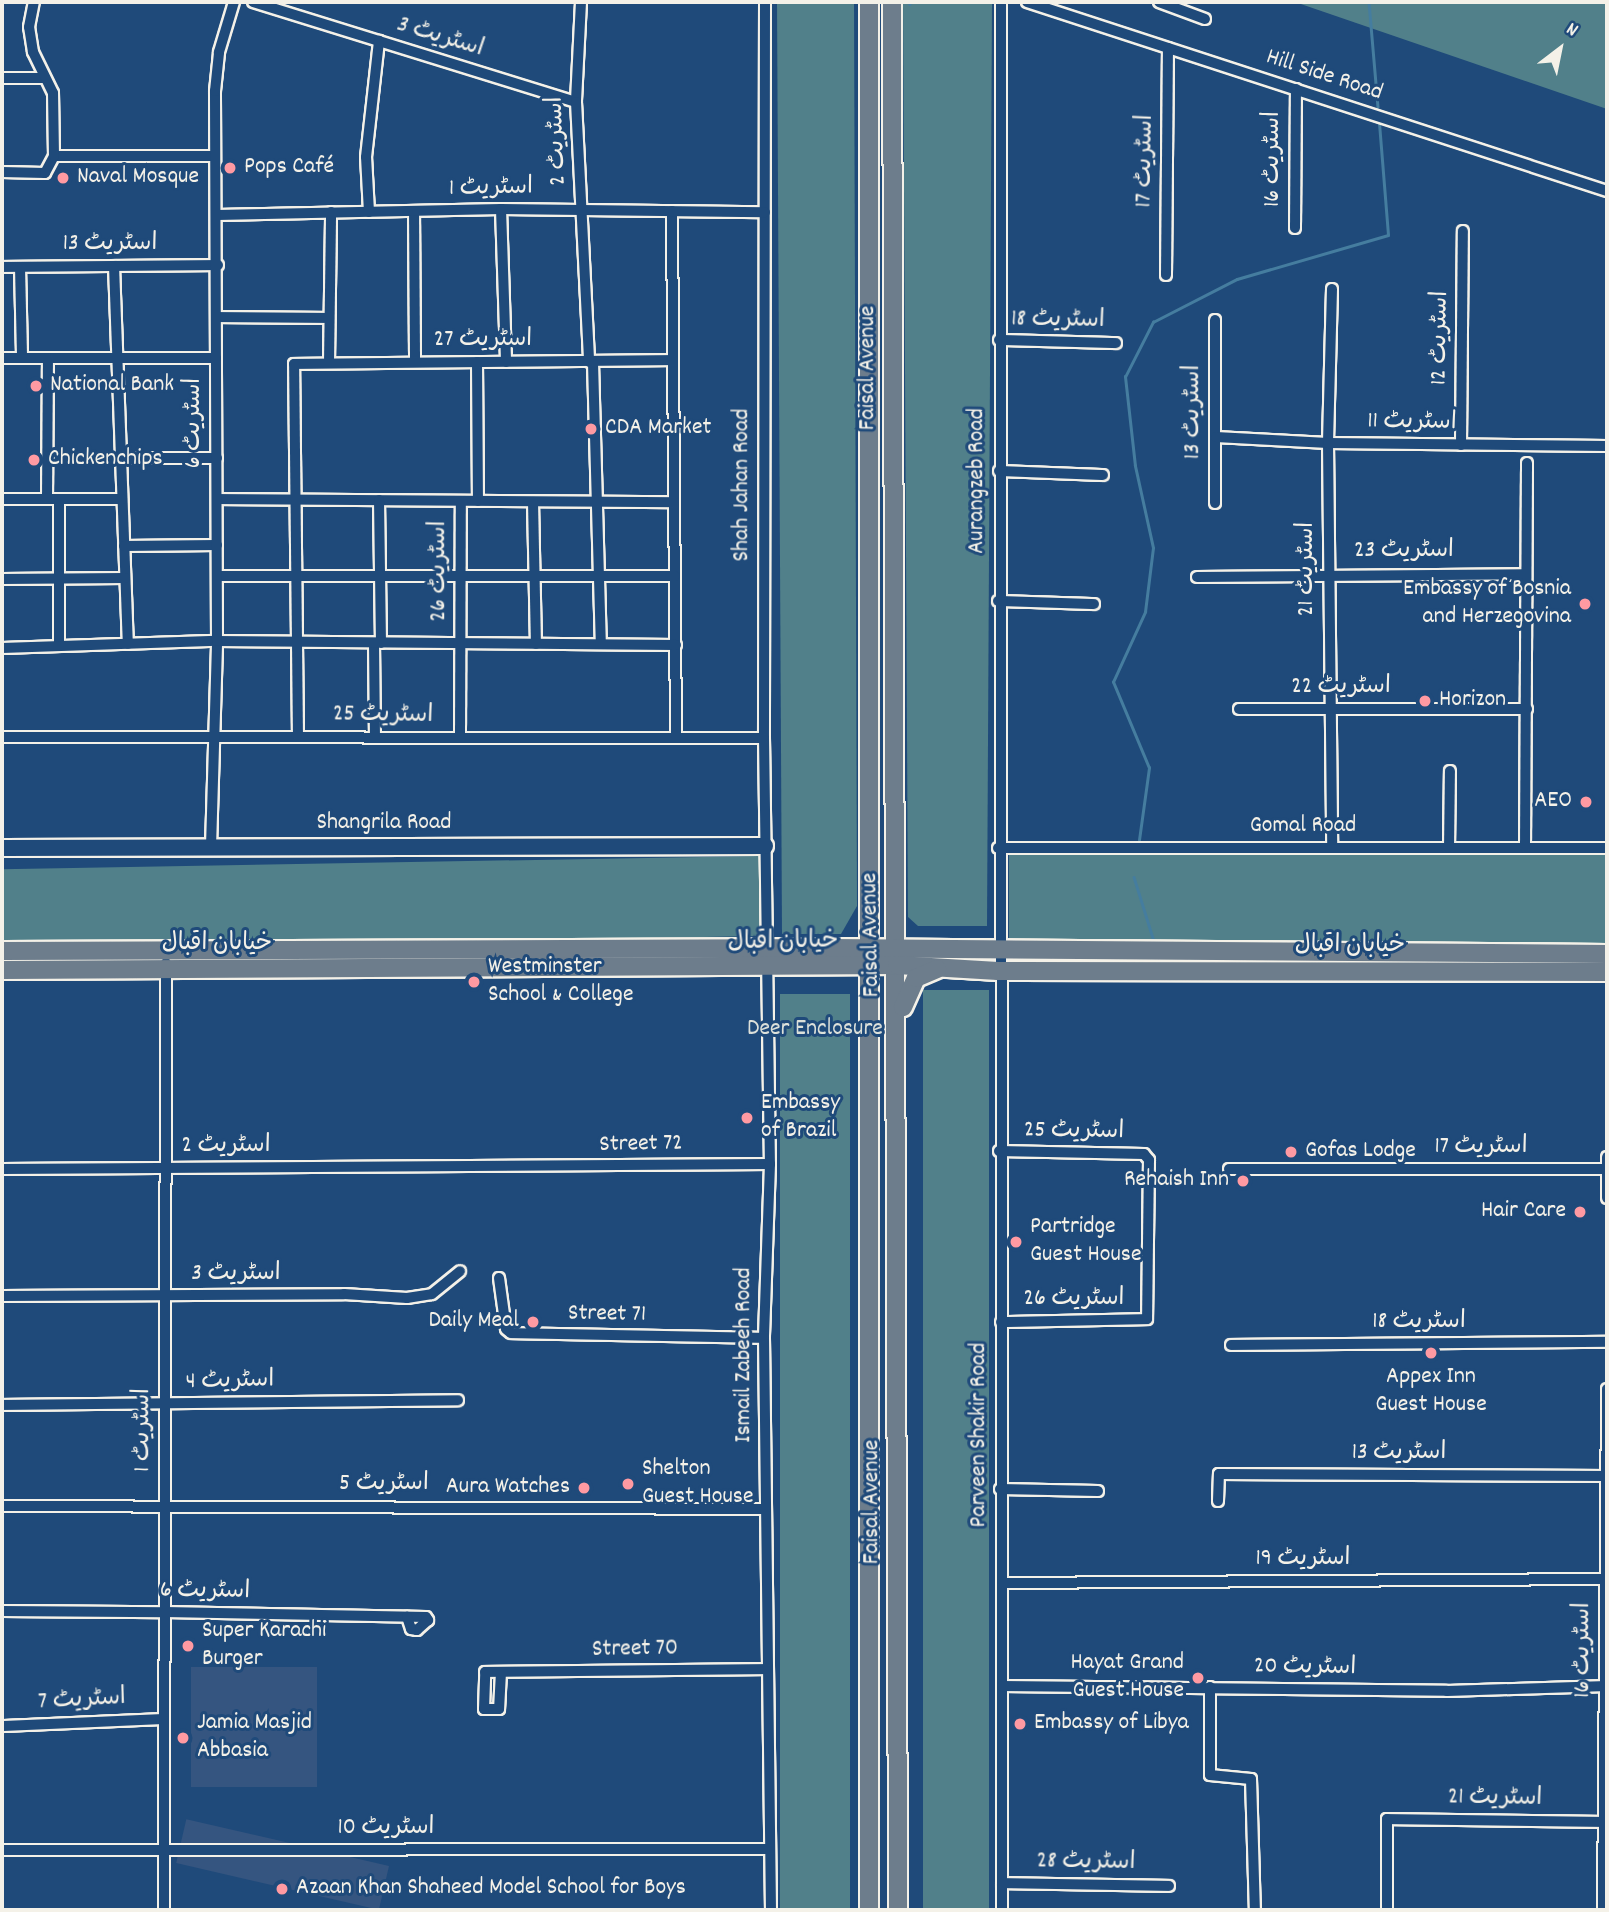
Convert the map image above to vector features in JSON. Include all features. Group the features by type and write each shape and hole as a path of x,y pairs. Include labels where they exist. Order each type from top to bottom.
{"main road":[{"name":"Faisal Avenue","path":"892,2 898,1029 898,1910"},
{"name":"Faisal Avenue","path":"868,4 869,1910"},
{"path":"896,904 908,934 948,959 911,984 898,1029"},
{"path":"832,948 855,932 867,907"},
{"name":"خیابان اقبال","path":"2,951 832,948 868,956 998,961 1607,972"},
{"name":"خیابان اقبال","path":"998,961 1607,954"},
{"name":"خیابان اقبال","path":"2,970 770,968 829,966 868,956"},
{"path":"829,966 849,974 858,985 868,1026"}],"street":[{"path":"2,172 45,173 54,156 53,93 44,78 29,27 34,2"},
{"name":"اسٹریٹ 6","path":"211,847 217,641 218,265 215,156 219,52 234,2"},
{"name":"اسٹریٹ 3","path":"253,2 576,102"},
{"name":"اسٹریٹ 2","path":"581,2 576,102 591,362 601,645"},
{"name":"Shah Jahan Road","path":"765,2 764,738 770,968"},
{"name":"Aurangzeb Road","path":"998,961 1001,2"},
{"name":"Hill Side Road","path":"1027,2 1607,191"},
{"path":"1159,2 1205,19"},
{"path":"369,212 366,157 379,41"},
{"name":"اسٹریٹ 17","path":"1166,275 1168,48"},
{"path":"2,78 44,78"},
{"name":"اسٹریٹ 16","path":"1295,228 1296,89"},
{"path":"54,156 215,156"},
{"path":"501,209 506,362"},
{"name":"اسٹریٹ 1","path":"217,215 501,209 765,212"},
{"path":"414,211 415,362"},
{"path":"672,211 676,738"},
{"path":"329,362 331,212"},
{"name":"اسٹریٹ 12","path":"1461,445 1463,231"},
{"name":"اسٹریٹ 13","path":"2,267 218,265"},
{"path":"114,266 128,644"},
{"path":"20,267 22,358"},
{"name":"اسٹریٹ 21","path":"1332,289 1328,443 1332,848"},
{"path":"217,317 330,318"},
{"name":"اسٹریٹ 13","path":"1215,320 1215,503"},
{"name":"اسٹریٹ 18","path":"999,340 1116,343"},
{"path":"2,358 216,358"},
{"path":"48,358 59,578 59,646"},
{"name":"اسٹریٹ 27","path":"295,499 294,364 673,360"},
{"name":"اسٹریٹ 26","path":"477,362 478,501"},
{"name":"اسٹریٹ 11","path":"1216,436 1328,443 1607,446"},
{"path":"120,458 217,458"},
{"path":"1525,848 1527,463"},
{"path":"999,471 1103,475"},
{"path":"2,499 122,499"},
{"path":"217,499 674,502"},
{"path":"295,499 298,737"},
{"path":"375,736 380,576 379,500"},
{"name":"اسٹریٹ 26","path":"460,738 461,501"},
{"path":"533,502 536,644"},
{"path":"124,546 217,545"},
{"name":"اسٹریٹ 23","path":"1198,577 1329,573 1526,573"},
{"path":"217,576 675,576"},
{"path":"2,579 125,578"},
{"path":"998,601 1094,604"},
{"path":"2,648 217,641 676,645"},
{"name":"اسٹریٹ 22","path":"1239,709 1527,709"},
{"name":"اسٹریٹ 25","path":"2,737 764,738"},
{"path":"1449,848 1450,771"},
{"name":"Shangrila Road","path":"2,848 765,846"},
{"name":"Gomal Road","path":"998,848 1607,848"},
{"name":"اسٹریٹ 1","path":"164,1910 164,1404 167,1296 165,950"},
{"name":"Parveen Shakir Road","path":"998,961 1002,1910"},
{"name":"Ismail Zabeeh Road","path":"770,968 770,1164 764,1338 771,1910"},
{"name":"اسٹریٹ 25","path":"999,1151 1147,1156 1147,1319"},
{"path":"1607,1157 1607,1198"},
{"name":"Street 72","path":"450,1169 770,1164"},
{"name":"اسٹریٹ 2","path":"2,1168 450,1169"},
{"name":"اسٹریٹ 17","path":"1229,1169 1607,1169"},
{"name":"اسٹریٹ 3","path":"2,1296 407,1298 437,1292 460,1271"},
{"name":"Street 71","path":"499,1278 503,1318 510,1334 764,1338"},
{"name":"اسٹریٹ 26","path":"1001,1322 1147,1319"},
{"name":"اسٹریٹ 18","path":"1231,1345 1607,1342"},
{"name":"اسٹریٹ 16","path":"1603,1910 1607,1390"},
{"name":"اسٹریٹ 4","path":"2,1405 458,1400"},
{"name":"اسٹریٹ 13","path":"1218,1501 1219,1474 1605,1476"},
{"path":"1000,1489 1098,1491"},
{"name":"اسٹریٹ 5","path":"2,1506 164,1504 766,1509"},
{"name":"اسٹریٹ 19","path":"1002,1583 1604,1579"},
{"name":"اسٹریٹ 6","path":"2,1611 407,1617"},
{"name":"Street 70","path":"501,1672 768,1669"},
{"name":"اسٹریٹ 20","path":"1002,1686 1447,1691 1606,1686"},
{"path":"1210,1687 1209,1773 1213,1777 1251,1779 1255,1910"},
{"name":"اسٹریٹ 7","path":"2,1726 164,1719"},
{"name":"اسٹریٹ 21","path":"1387,1910 1387,1819 1602,1822"},
{"name":"اسٹریٹ 10","path":"2,1850 770,1849"},
{"name":"اسٹریٹ 28","path":"1002,1883 1169,1886"}],"shaded area":[{"path":"191,1667 317,1667 317,1787 191,1787"},
{"path":"186,1819 389,1866 379,1910 176,1863"}],"green space":[{"path":"777,2 854,2 857,906 841,934 782,934"},
{"path":"903,2 992,2 987,926 918,926 908,917"},
{"path":"1295,2 1607,2 1607,109"},
{"path":"1009,855 1607,855 1607,946 1009,946"},
{"path":"759,856 760,936 4,949 2,869"},
{"path":"923,990 989,990 989,1910 923,1910"},
{"name":"Deer Enclosure","path":"780,994 850,994 850,1910 780,1910"}],"waterway":[{"path":"1369,2 1378,107"},
{"path":"1139,840 1149,768 1113,682 1145,612 1153,548 1135,466 1125,377 1153,322 1237,279 1388,235 1379,124"},
{"path":"1134,877 1153,938"}],"place":[{"name":"Pops Café","path":"230,168"},
{"name":"Naval Mosque","path":"63,178"},
{"name":"National Bank","path":"36,386"},
{"name":"CDA Market","path":"591,429"},
{"name":"Chickenchips","path":"34,460"},
{"name":"Embassy of Bosnia and Herzegovina","path":"1585,604"},
{"name":"Horizon","path":"1425,701"},
{"name":"AEO","path":"1586,802"},
{"name":"Westminster School & College","path":"474,982"},
{"name":"Embassy of Brazil","path":"747,1118"},
{"name":"Gofas Lodge","path":"1291,1152"},
{"name":"Rehaish Inn","path":"1243,1181"},
{"name":"Hair Care","path":"1580,1212"},
{"name":"Partridge Guest House","path":"1016,1242"},
{"name":"Daily Meal","path":"533,1322"},
{"name":"Appex Inn Guest House","path":"1431,1353"},
{"name":"Shelton Guest House","path":"628,1484"},
{"name":"Aura Watches","path":"584,1488"},
{"name":"Super Karachi Burger","path":"188,1646"},
{"name":"Hayat Grand Guest House","path":"1198,1678"},
{"name":"Embassy of Libya","path":"1020,1724"},
{"name":"Jamia Masjid Abbasia","path":"183,1738"},
{"name":"Azaan Khan Shaheed Model School for Boys","path":"282,1889"}]}
